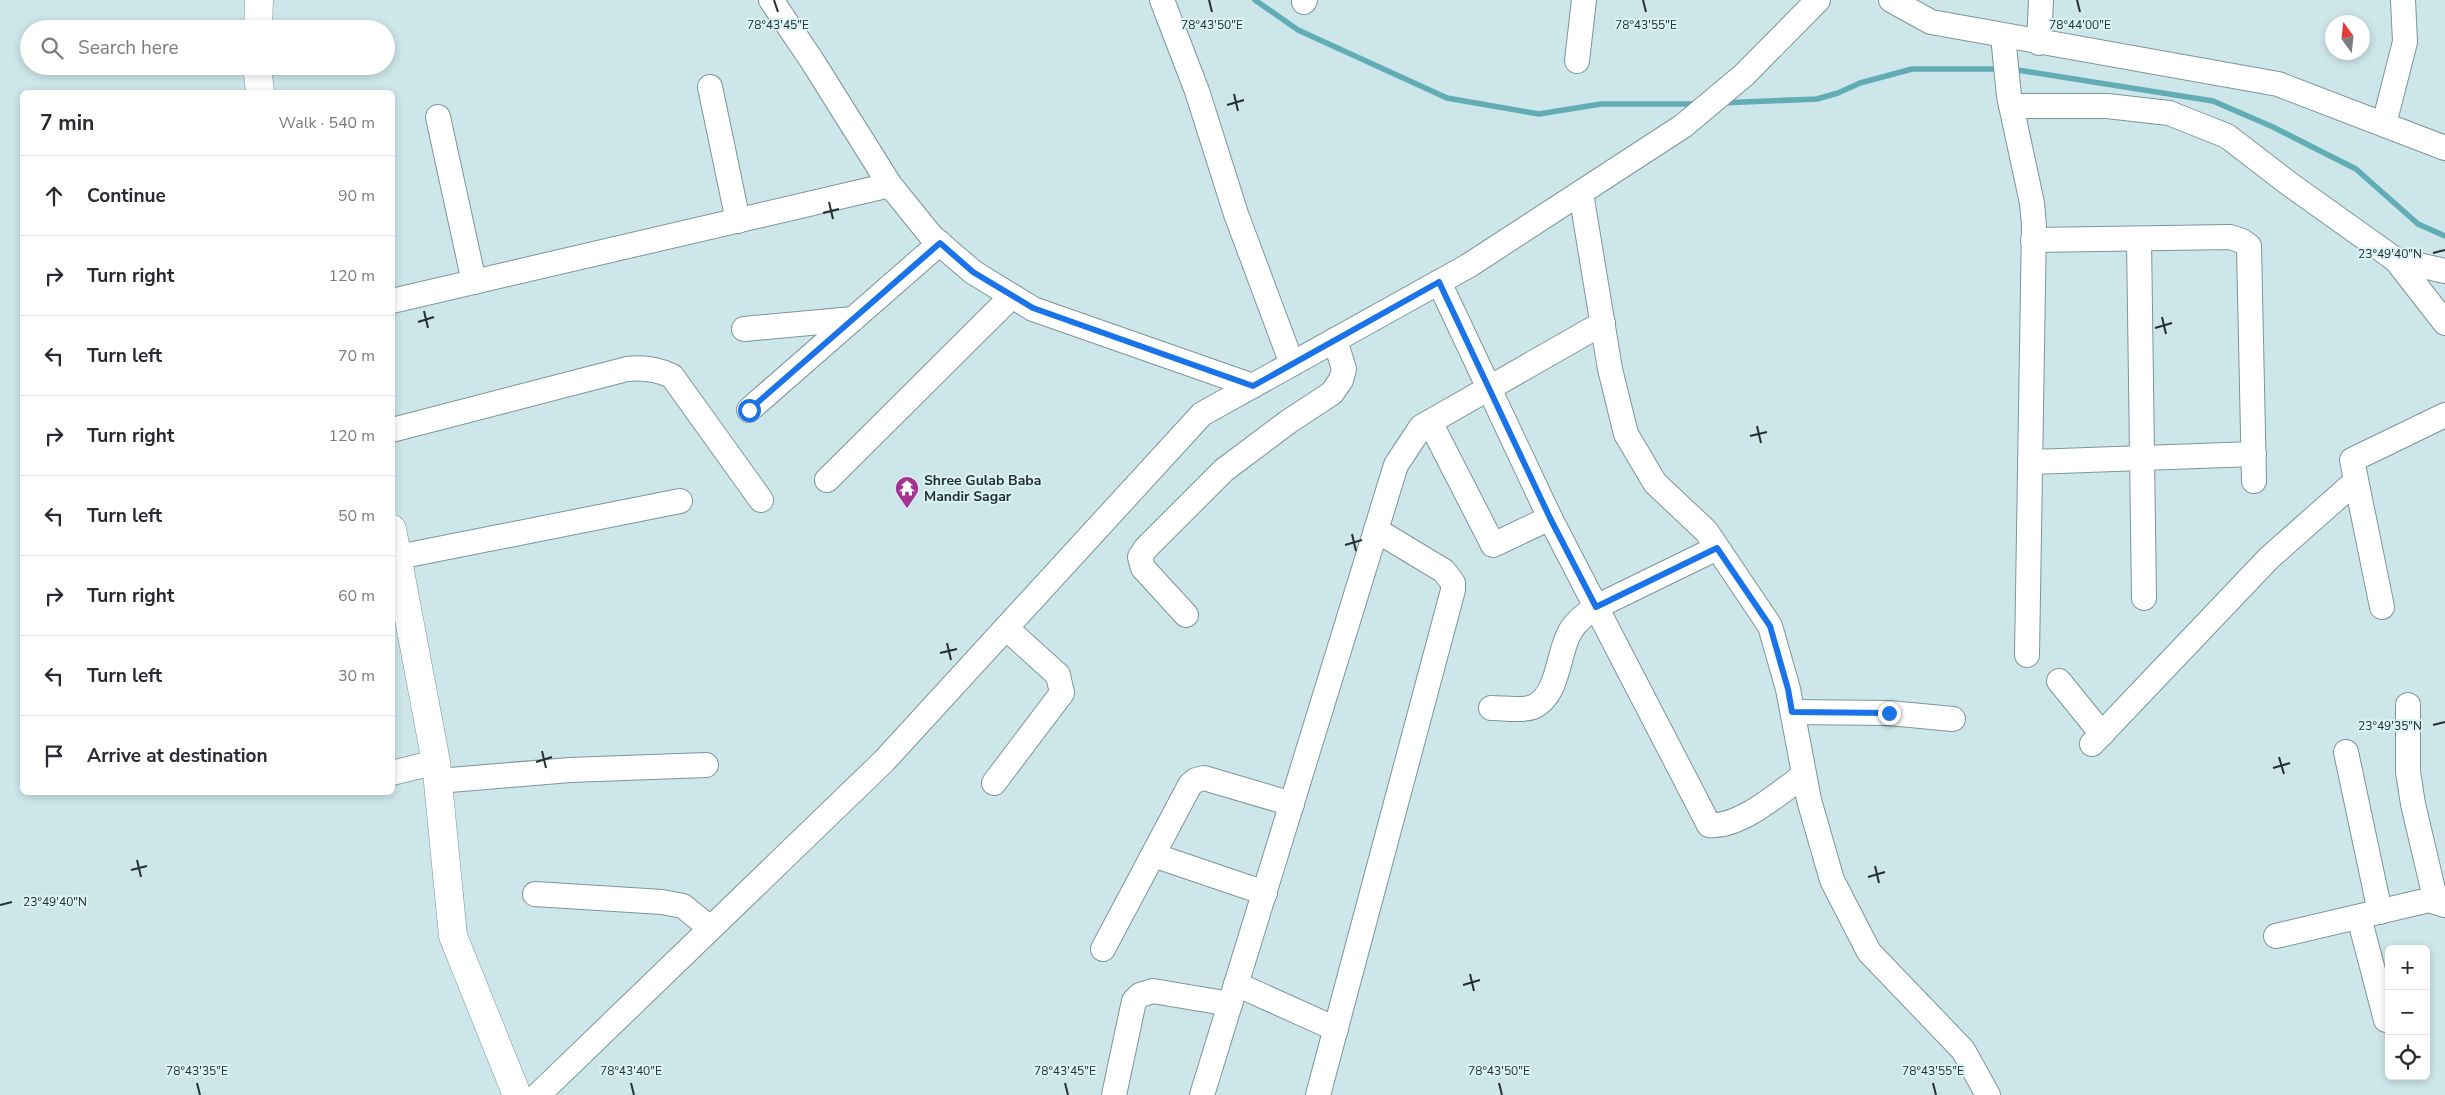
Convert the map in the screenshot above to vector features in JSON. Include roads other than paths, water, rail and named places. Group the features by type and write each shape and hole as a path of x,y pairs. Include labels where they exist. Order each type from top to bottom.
{"main road":[{"path":"258,20 259,0"},
{"path":"258,75 260,90"},
{"path":"395,543 437,771 453,936 517,1095"}],"street":[{"path":"771,0 811,59 890,185 940,243 973,272 1033,308 1253,386"},
{"path":"1577,60 1584,0"},
{"path":"538,1095 884,761 1202,414 1468,266 1683,126 1744,75 1818,0"},
{"path":"1891,0 1932,22 2038,43 2278,84 2445,148"},
{"path":"2038,43 2041,0"},
{"path":"2384,124 2405,42 2402,0"},
{"path":"1163,1 1197,91 1236,214 1292,364"},
{"path":"2003,36 2010,101 2032,203 2027,655"},
{"path":"710,86 738,221"},
{"path":"2010,101 2107,106 2168,113 2227,136 2288,184 2396,260 2445,323"},
{"path":"438,117 474,282"},
{"path":"395,300 890,185"},
{"path":"1581,193 1610,368 1626,434 1655,483 1706,531 1770,626 1788,689 1809,800 1832,880 1869,952 1963,1050 1988,1095"},
{"path":"2033,240 2230,237 2242,240 2248,246 2254,481"},
{"path":"2139,239 2144,598"},
{"path":"749,410 940,243"},
{"path":"2396,260 2445,271"},
{"path":"1439,282 1550,518 1709,825 1721,826 1736,821 1804,776"},
{"path":"827,480 1012,296"},
{"path":"744,329 853,319"},
{"path":"1202,1095 1396,465 1421,427 1603,323"},
{"path":"1186,615 1143,568 1140,557 1146,548 1224,470 1288,422 1332,393 1342,380 1344,369 1335,340"},
{"path":"395,429 627,369 643,368 658,370 672,376 761,500"},
{"path":"2382,608 2352,460 2445,415"},
{"path":"1430,422 1493,545 1550,518"},
{"path":"2030,462 2254,454"},
{"path":"2059,681 2097,739 2270,558 2356,481"},
{"path":"398,557 680,501"},
{"path":"1318,1095 1453,590 1453,583 1444,571 1376,530"},
{"path":"1491,708 1531,708 1541,702 1549,692 1566,640 1572,628 1596,607 1717,548"},
{"path":"994,783 1062,693 1058,675 1006,628"},
{"path":"2408,705 2408,772 2413,804 2443,908"},
{"path":"1792,712 1889,713 1953,718"},
{"path":"2346,752 2385,1014"},
{"path":"395,773 570,770 706,765"},
{"path":"1103,949 1190,785 1196,780 1204,778 1292,804"},
{"path":"1153,855 1265,892"},
{"path":"535,894 662,902 683,906 710,928"},
{"path":"2276,936 2429,900 2443,908"},
{"path":"1114,1095 1134,1001 1140,995 1153,991 1233,994 1336,1029"}],"waterway":[{"path":"1255,0 1298,30 1447,98 1539,114 1601,104 1697,104"},
{"path":"1721,103 1817,99 1838,93 1860,83 1912,69 2002,69"},
{"path":"2011,69 2213,101 2273,127 2356,169 2418,224 2445,236"}],"place":[{"name":"Shree Gulab Baba Mandir Sagar","path":"907,509"}]}
